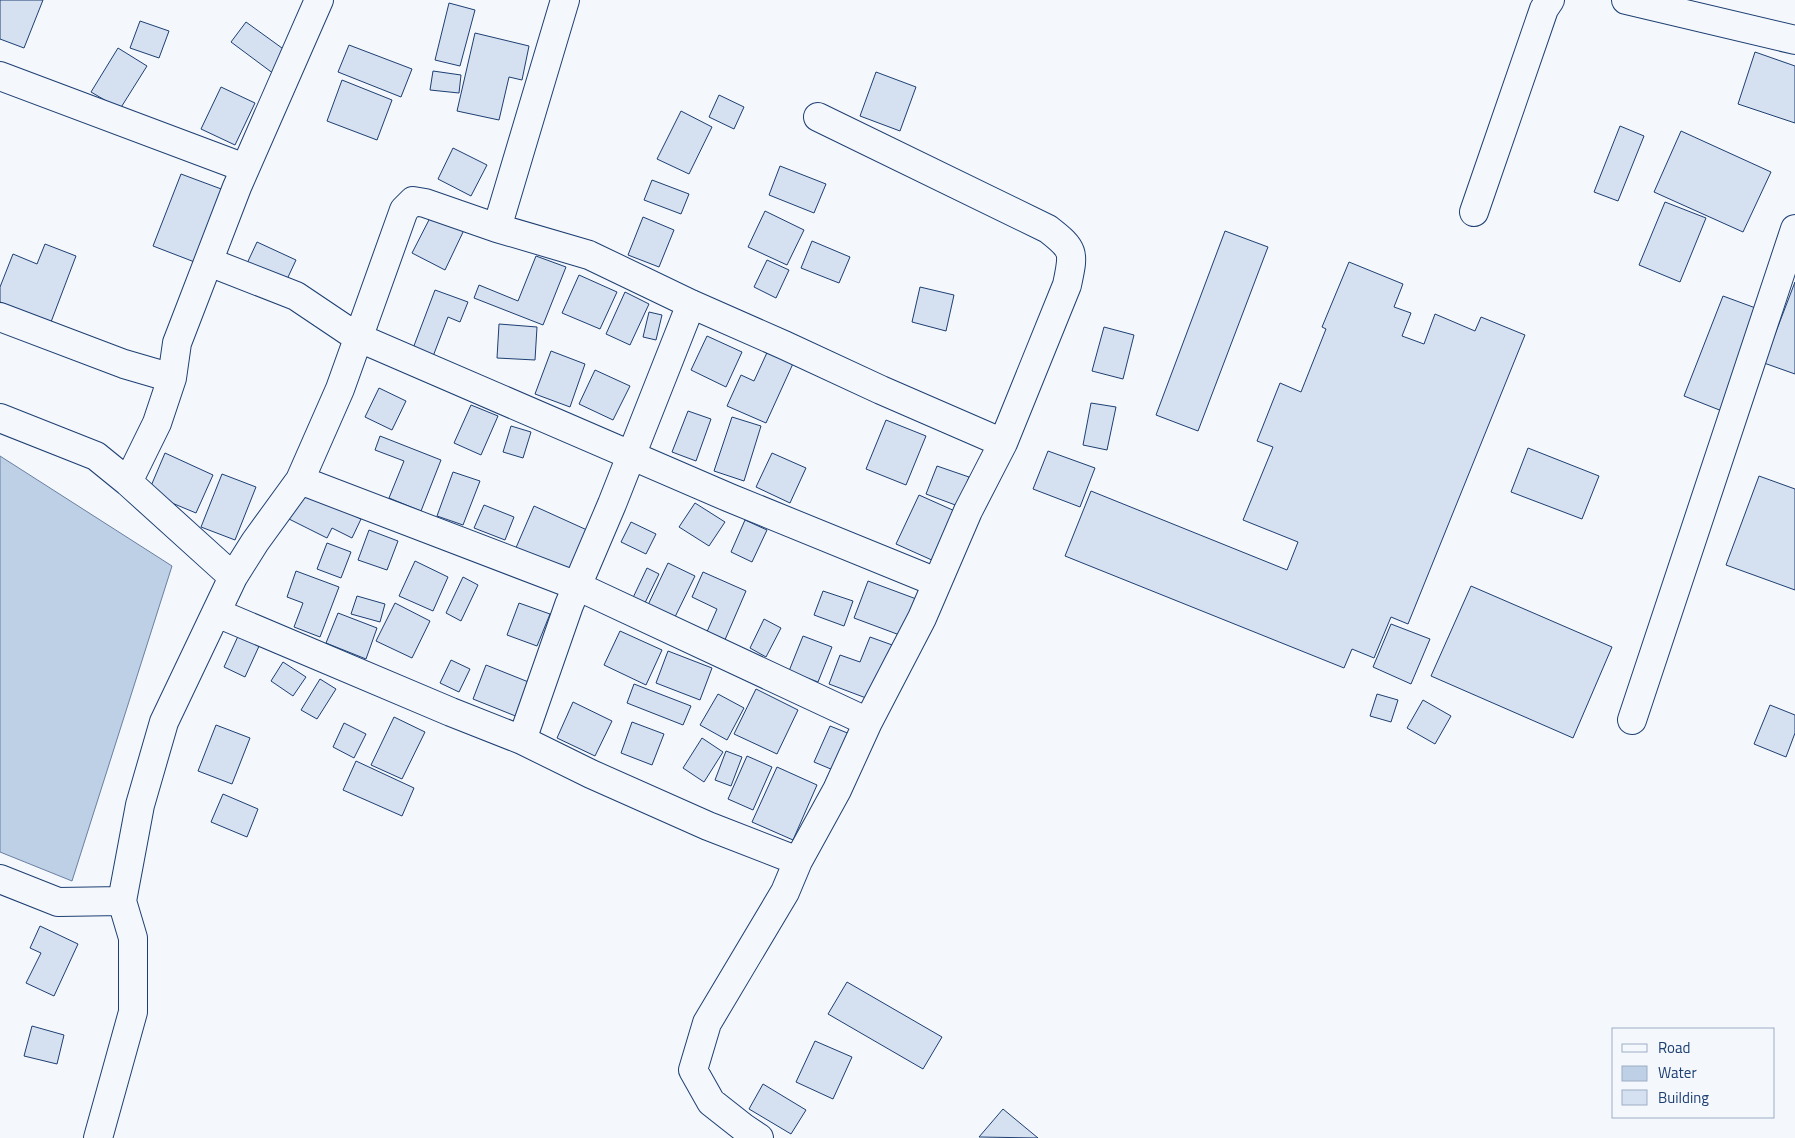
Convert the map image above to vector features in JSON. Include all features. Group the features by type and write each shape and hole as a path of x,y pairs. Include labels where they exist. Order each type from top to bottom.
{"street":[{"path":"128,482 156,423 172,378 177,342 245,168 319,0"},
{"path":"497,228 565,0"},
{"path":"1474,212 1544,9 1550,0"},
{"path":"1626,0 1795,40"},
{"path":"0,76 245,168"},
{"path":"759,1138 711,1102 693,1070 707,1023 785,892 798,861 837,790 868,722 922,618 968,511 1002,443 1067,285 1072,260 1067,244 1048,229 818,117"},
{"path":"98,1138 133,1012 133,938 122,901 140,805 164,722 233,577 255,542 300,480 340,389 404,210 413,202 425,203 497,228 589,255 690,304 1002,443"},
{"path":"1632,720 1795,229"},
{"path":"209,262 296,296 357,337 630,456 936,582"},
{"path":"522,740 568,605 690,304"},
{"path":"0,317 124,364 172,378"},
{"path":"0,418 96,456 128,482 233,577"},
{"path":"300,480 577,586 868,722"},
{"path":"217,613 522,740 591,774 708,826 798,861"},
{"path":"0,879 58,902 122,901"}],"water":[{"path":"0,456 172,566 72,881 0,852"}],"building":[{"path":"0,0 43,0 24,48 0,39"},
{"path":"449,3 475,10 460,66 435,60"},
{"path":"140,21 169,31 159,58 130,48"},
{"path":"246,22 293,56 278,77 231,42"},
{"path":"475,33 529,46 522,80 509,77 499,120 457,111"},
{"path":"349,45 412,69 401,97 338,72"},
{"path":"118,48 147,66 120,109 91,92"},
{"path":"1755,52 1795,66 1795,123 1738,104"},
{"path":"433,71 461,75 459,93 430,90"},
{"path":"876,72 916,87 900,131 860,116"},
{"path":"342,80 392,100 377,140 327,121"},
{"path":"221,87 255,103 235,145 201,129"},
{"path":"719,95 744,107 734,129 709,117"},
{"path":"681,111 712,127 689,174 657,159"},
{"path":"1620,126 1644,136 1618,201 1594,192"},
{"path":"1681,131 1771,172 1743,232 1654,192"},
{"path":"453,148 487,165 471,196 438,179"},
{"path":"780,166 826,184 814,213 769,195"},
{"path":"181,174 232,193 205,266 153,246"},
{"path":"652,180 689,194 681,214 644,200"},
{"path":"1665,202 1706,218 1680,282 1639,265"},
{"path":"765,211 804,230 787,265 748,247"},
{"path":"432,214 464,230 445,270 412,253"},
{"path":"643,217 674,230 659,267 628,255"},
{"path":"1225,231 1268,247 1198,431 1156,415"},
{"path":"812,241 850,257 839,283 801,268"},
{"path":"257,242 296,260 282,290 243,272"},
{"path":"45,244 76,256 51,322 0,302 0,287 13,254 37,264"},
{"path":"536,256 566,267 543,325 474,298 479,285 518,301"},
{"path":"767,260 789,270 776,298 754,287"},
{"path":"1349,262 1403,284 1394,307 1411,313 1402,336 1424,344 1435,314 1475,331 1481,317 1525,335 1408,624 1391,617 1374,658 1352,649 1344,668 1065,556 1091,491 1287,570 1298,542 1243,520 1273,447 1257,441 1280,383 1301,392 1326,329 1322,327"},
{"path":"579,275 617,292 600,329 562,313"},
{"path":"1795,282 1795,374 1764,363"},
{"path":"920,287 954,295 946,331 912,322"},
{"path":"435,290 468,302 460,322 448,317 432,359 412,351"},
{"path":"625,292 649,304 630,345 606,334"},
{"path":"1723,296 1761,310 1722,411 1684,396"},
{"path":"649,312 662,315 656,340 643,337"},
{"path":"499,324 537,327 535,360 497,358"},
{"path":"1104,327 1134,335 1123,379 1092,371"},
{"path":"707,336 742,352 726,387 691,370"},
{"path":"770,346 796,357 766,423 727,406 741,375 754,381"},
{"path":"551,351 585,364 570,407 535,394"},
{"path":"595,370 630,386 613,420 579,404"},
{"path":"379,388 406,401 392,430 365,417"},
{"path":"1091,403 1116,407 1107,450 1083,445"},
{"path":"471,405 498,416 481,455 454,443"},
{"path":"688,411 711,419 696,461 672,452"},
{"path":"732,417 761,426 744,481 714,471"},
{"path":"886,420 926,436 906,485 866,469"},
{"path":"511,426 531,432 523,458 503,452"},
{"path":"380,436 441,460 421,511 389,498 404,461 375,450"},
{"path":"1528,448 1599,476 1582,519 1511,492"},
{"path":"1048,451 1095,468 1080,507 1033,489"},
{"path":"165,453 213,475 196,513 148,493"},
{"path":"772,453 806,468 790,503 756,487"},
{"path":"937,466 969,477 958,506 926,494"},
{"path":"453,472 480,481 463,525 437,516"},
{"path":"222,474 256,487 235,540 201,527"},
{"path":"1759,476 1795,489 1795,590 1726,565"},
{"path":"299,489 361,519 352,538 332,528 327,538 285,517"},
{"path":"919,495 957,512 934,561 896,544"},
{"path":"695,503 725,522 709,546 679,527"},
{"path":"484,505 514,517 505,540 474,528"},
{"path":"534,506 587,530 565,580 512,557"},
{"path":"745,520 767,530 752,562 731,552"},
{"path":"631,522 656,534 646,554 621,542"},
{"path":"369,530 398,541 387,570 358,560"},
{"path":"327,543 351,552 341,578 317,569"},
{"path":"415,561 448,577 433,611 399,596"},
{"path":"668,563 695,576 674,619 647,607"},
{"path":"647,568 659,574 642,609 630,604"},
{"path":"296,571 339,587 320,637 294,627 303,603 287,597"},
{"path":"703,572 746,591 724,642 706,634 717,609 692,597"},
{"path":"463,577 478,585 461,621 446,613"},
{"path":"868,581 919,600 905,637 854,618"},
{"path":"1471,586 1612,647 1573,738 1431,676"},
{"path":"823,591 853,601 844,626 814,615"},
{"path":"357,596 385,604 380,622 351,614"},
{"path":"395,603 430,621 412,658 376,641"},
{"path":"519,603 550,614 537,646 507,635"},
{"path":"338,613 377,628 366,659 326,643"},
{"path":"764,619 781,628 766,657 750,648"},
{"path":"1391,624 1430,639 1411,684 1373,667"},
{"path":"620,631 662,650 646,685 604,665"},
{"path":"239,634 260,644 245,677 224,667"},
{"path":"803,636 832,647 818,682 789,671"},
{"path":"870,637 895,646 874,701 829,684 840,655 860,662"},
{"path":"668,651 712,668 700,700 656,683"},
{"path":"451,660 470,669 459,692 440,683"},
{"path":"283,662 306,677 293,696 271,681"},
{"path":"486,665 531,683 518,717 473,699"},
{"path":"320,679 336,689 317,719 301,710"},
{"path":"634,684 691,706 683,725 627,703"},
{"path":"756,689 798,710 777,754 734,734"},
{"path":"718,694 744,708 727,740 700,725"},
{"path":"1377,694 1398,700 1391,722 1370,716"},
{"path":"1423,700 1451,716 1435,744 1407,728"},
{"path":"573,702 612,721 595,756 557,738"},
{"path":"1770,705 1795,715 1795,733 1786,757 1754,744"},
{"path":"394,717 425,732 402,779 371,765"},
{"path":"632,722 664,734 652,765 621,753"},
{"path":"344,723 366,734 354,758 333,747"},
{"path":"216,725 250,738 232,784 198,771"},
{"path":"830,726 855,736 838,772 814,762"},
{"path":"702,738 723,752 704,782 683,768"},
{"path":"726,751 742,757 731,786 715,780"},
{"path":"747,756 772,767 753,810 728,799"},
{"path":"356,761 414,788 402,816 343,790"},
{"path":"777,767 817,785 793,840 752,822"},
{"path":"223,794 258,809 247,837 211,822"},
{"path":"40,926 78,944 54,996 26,983 41,953 30,948"},
{"path":"847,982 942,1037 923,1069 828,1014"},
{"path":"32,1026 64,1035 57,1064 24,1056"},
{"path":"815,1041 852,1057 833,1099 796,1082"},
{"path":"763,1084 806,1110 791,1134 749,1109"},
{"path":"1003,1109 1038,1138 979,1137"}]}
